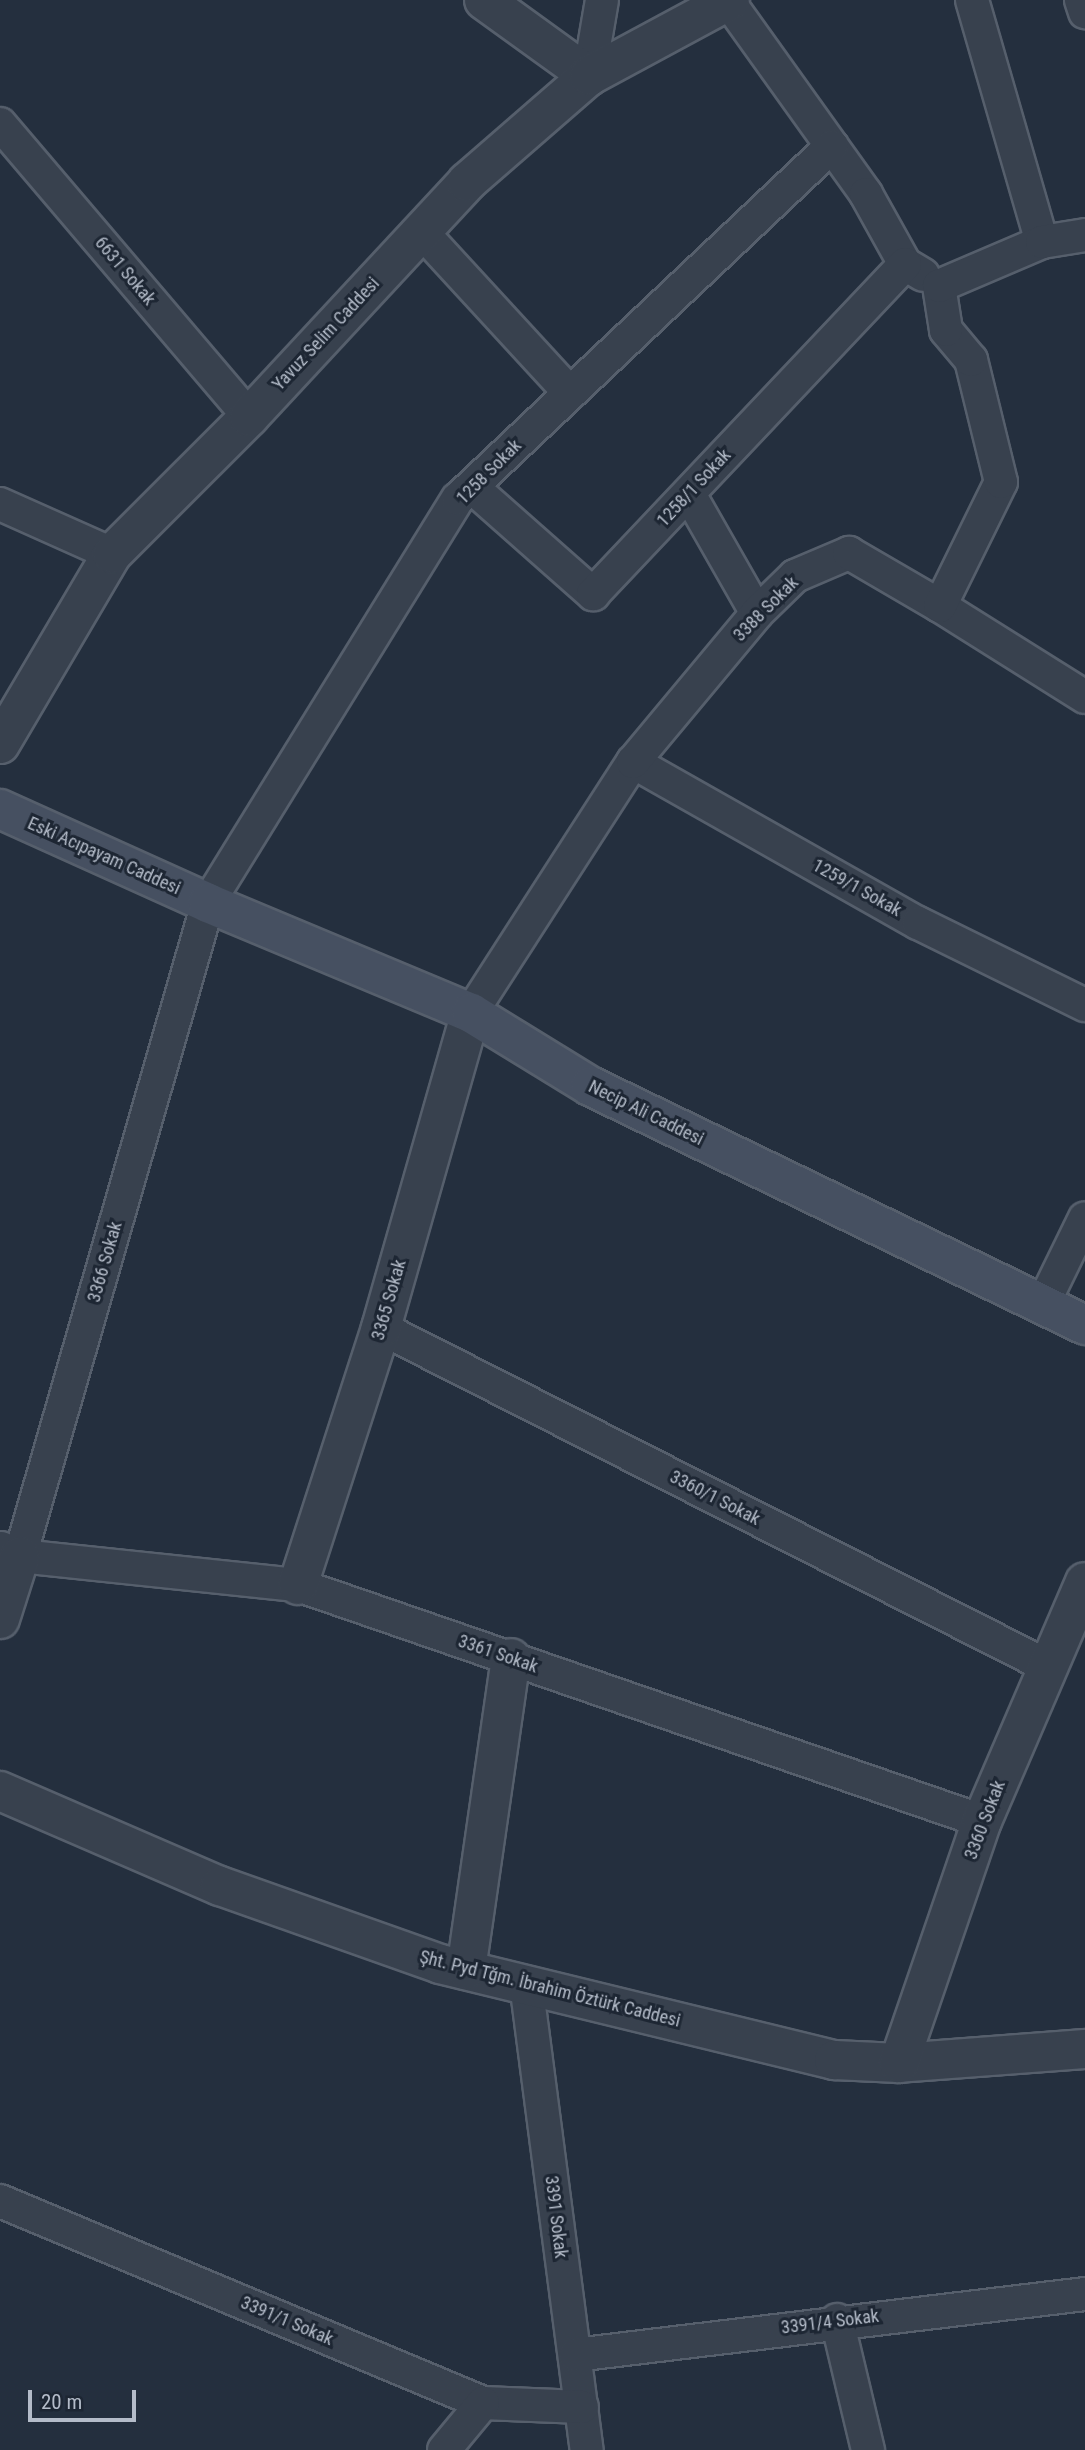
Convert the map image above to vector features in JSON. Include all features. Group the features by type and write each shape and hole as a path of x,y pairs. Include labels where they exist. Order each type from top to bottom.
{"main road":[{"name":"Eski Acıpayam Caddesi","path":"0,809 208,903"},
{"name":"Necip Ali Caddesi","path":"208,903 471,1013 590,1086 1044,1302 1085,1325"}],"street":[{"path":"484,0 589,76 602,0"},
{"path":"972,0 1042,242"},
{"path":"1081,0 1085,12"},
{"path":"729,1 866,194 905,264 939,286 946,330 971,360 1001,482 940,606 1083,691"},
{"name":"Yavuz Selim Caddesi","path":"0,744 112,554 249,417 467,182 589,76 729,1"},
{"name":"6631 Sokak","path":"0,124 249,417"},
{"name":"1258 Sokak","path":"208,903 458,499 832,146"},
{"path":"421,231 570,393"},
{"path":"939,286 1042,242 1085,235"},
{"name":"1258/1 Sokak","path":"472,486 593,594 905,264"},
{"path":"689,494 757,613"},
{"path":"0,504 112,554"},
{"name":"3388 Sokak","path":"471,1013 633,762 757,613 794,576 849,553 940,606"},
{"name":"1259/1 Sokak","path":"633,762 918,923 1085,1005"},
{"name":"3366 Sokak","path":"0,1619 10,1552 208,903"},
{"name":"3365 Sokak","path":"298,1585 381,1328 471,1013"},
{"path":"1044,1302 1085,1218"},
{"name":"3360/1 Sokak","path":"381,1328 1049,1667"},
{"name":"3361 Sokak","path":"10,1552 298,1585 982,1821"},
{"name":"3360 Sokak","path":"899,2063 982,1821 1085,1582"},
{"path":"466,1970 511,1658"},
{"name":"Şht. Pyd Tğm. İbrahim Öztürk Caddesi","path":"0,1790 220,1886 466,1970 834,2060 899,2063 1085,2049"},
{"name":"3391 Sokak","path":"526,1983 587,2450"},
{"name":"3391/1 Sokak","path":"0,2201 483,2403 582,2407"},
{"name":"3391/4 Sokak","path":"575,2355 837,2320 1085,2294"},
{"path":"837,2320 867,2450"},
{"path":"444,2450 483,2403"}]}
